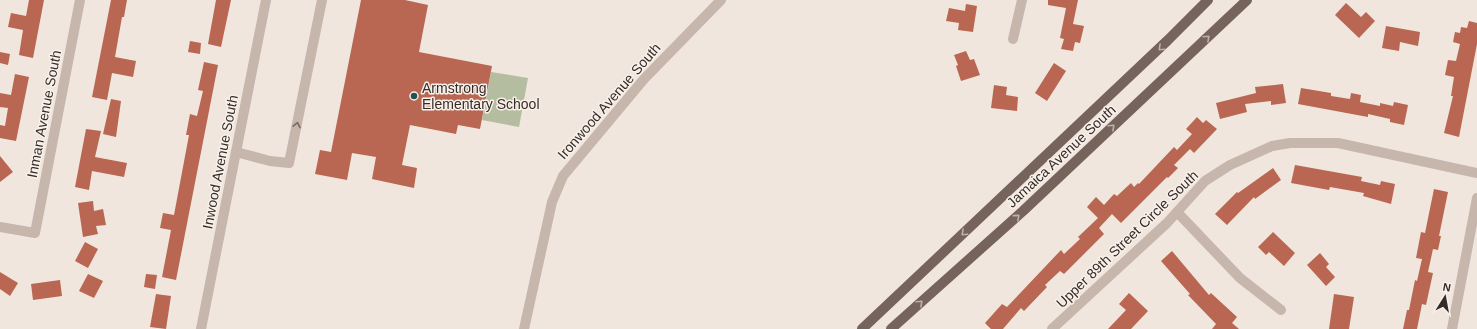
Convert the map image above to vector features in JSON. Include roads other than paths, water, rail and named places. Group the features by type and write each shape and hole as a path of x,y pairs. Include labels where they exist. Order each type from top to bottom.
{"main road":[{"name":"Jamaica Avenue South","path":"862,329 1168,40 1208,0"},
{"name":"Jamaica Avenue South","path":"891,329 1023,211 1246,0"}],"street":[{"name":"Inman Avenue South","path":"0,227 34,233 80,0"},
{"name":"Inwood Avenue South","path":"201,329 266,0"},
{"path":"236,152 275,162 289,163 322,0"},
{"name":"Ironwood Avenue South","path":"524,329 552,202 563,176 644,79 721,0"},
{"path":"1013,39 1022,0"},
{"name":"Upper 89th Street Circle South","path":"1052,329 1177,212 1205,181 1230,165 1272,146 1290,143 1338,143 1477,173"},
{"path":"1452,329 1477,198"},
{"path":"1177,212 1240,278 1281,310"}],"place":[{"name":"Armstrong Elementary School","path":"414,96"}]}
